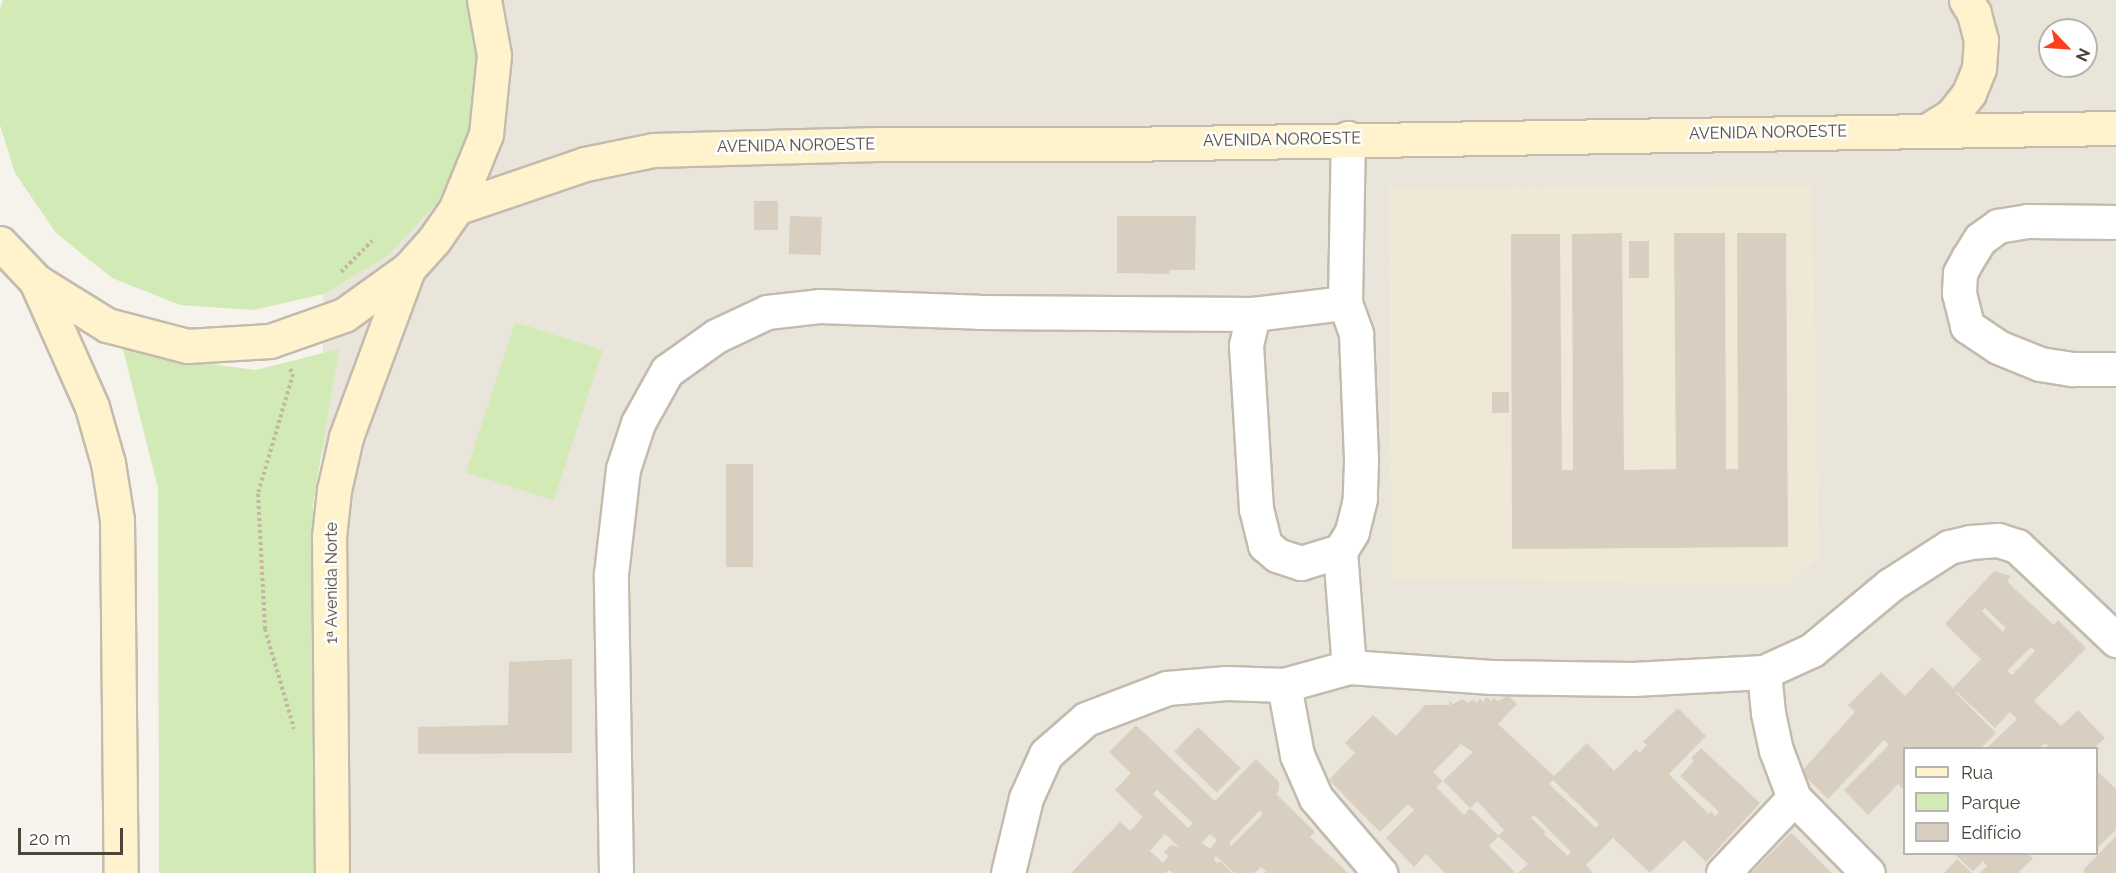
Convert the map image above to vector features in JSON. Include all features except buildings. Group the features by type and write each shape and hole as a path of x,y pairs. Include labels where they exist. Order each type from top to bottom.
{"main road":[{"path":"12,263 107,325 187,346 270,341 344,315 408,269 434,240 456,208 486,134 494,55 484,0"},
{"path":"1928,130 1957,108 1969,93 1979,68 1981,40 1974,13 1966,0"},
{"name":"AVENIDA NOROESTE","path":"456,208 585,164 653,150 878,144 1121,144 1348,138 2116,128"},
{"path":"12,263 92,406 108,463 117,520 121,873"},
{"name":"1ᵃ Avenida Norte","path":"332,873 329,537 334,490 356,404 408,269"}],"street":[{"path":"1348,138 1345,303 1356,334 1361,461 1359,499 1352,532 1340,551 1349,667"},
{"path":"2116,222 2028,220 1998,226 1980,239 1968,258 1960,273 1959,293 1967,326 1998,347 2040,364 2073,369 2116,369"},
{"path":"616,873 610,574 623,469 638,423 666,371 716,336 767,312 819,306 979,312 1253,314 1345,303"},
{"path":"1253,314 1246,345 1252,402 1256,509 1265,545 1277,555 1300,563 1340,551"},
{"path":"1008,873 1026,798 1046,754 1086,719 1167,688 1227,683 1284,685 1349,667 1492,677 1633,679 1764,672 1812,650 1914,567 1949,547 1970,542 1998,540 2017,546 2116,640"},
{"path":"1764,672 1768,713 1776,750 1794,798 1868,873"},
{"path":"1284,685 1297,755 1316,798 1380,873"},
{"path":"1723,873 1794,798"}],"path":[{"path":"293,374 258,495 265,629 297,738"}],"shaded area":[{"path":"325,0 2116,0 2116,873 320,873"},
{"path":"1812,186 1819,556 1787,585 1391,579 1389,187"}],"green space":[{"path":"3,0 469,0 479,64 468,137 437,203 387,256 324,294 253,310 180,305 112,278 56,233 15,173 0,125 0,9"},
{"path":"515,322 602,350 554,501 466,472"},
{"path":"122,345 178,360 256,370 339,349 313,504 317,873 159,873 158,488"}]}
